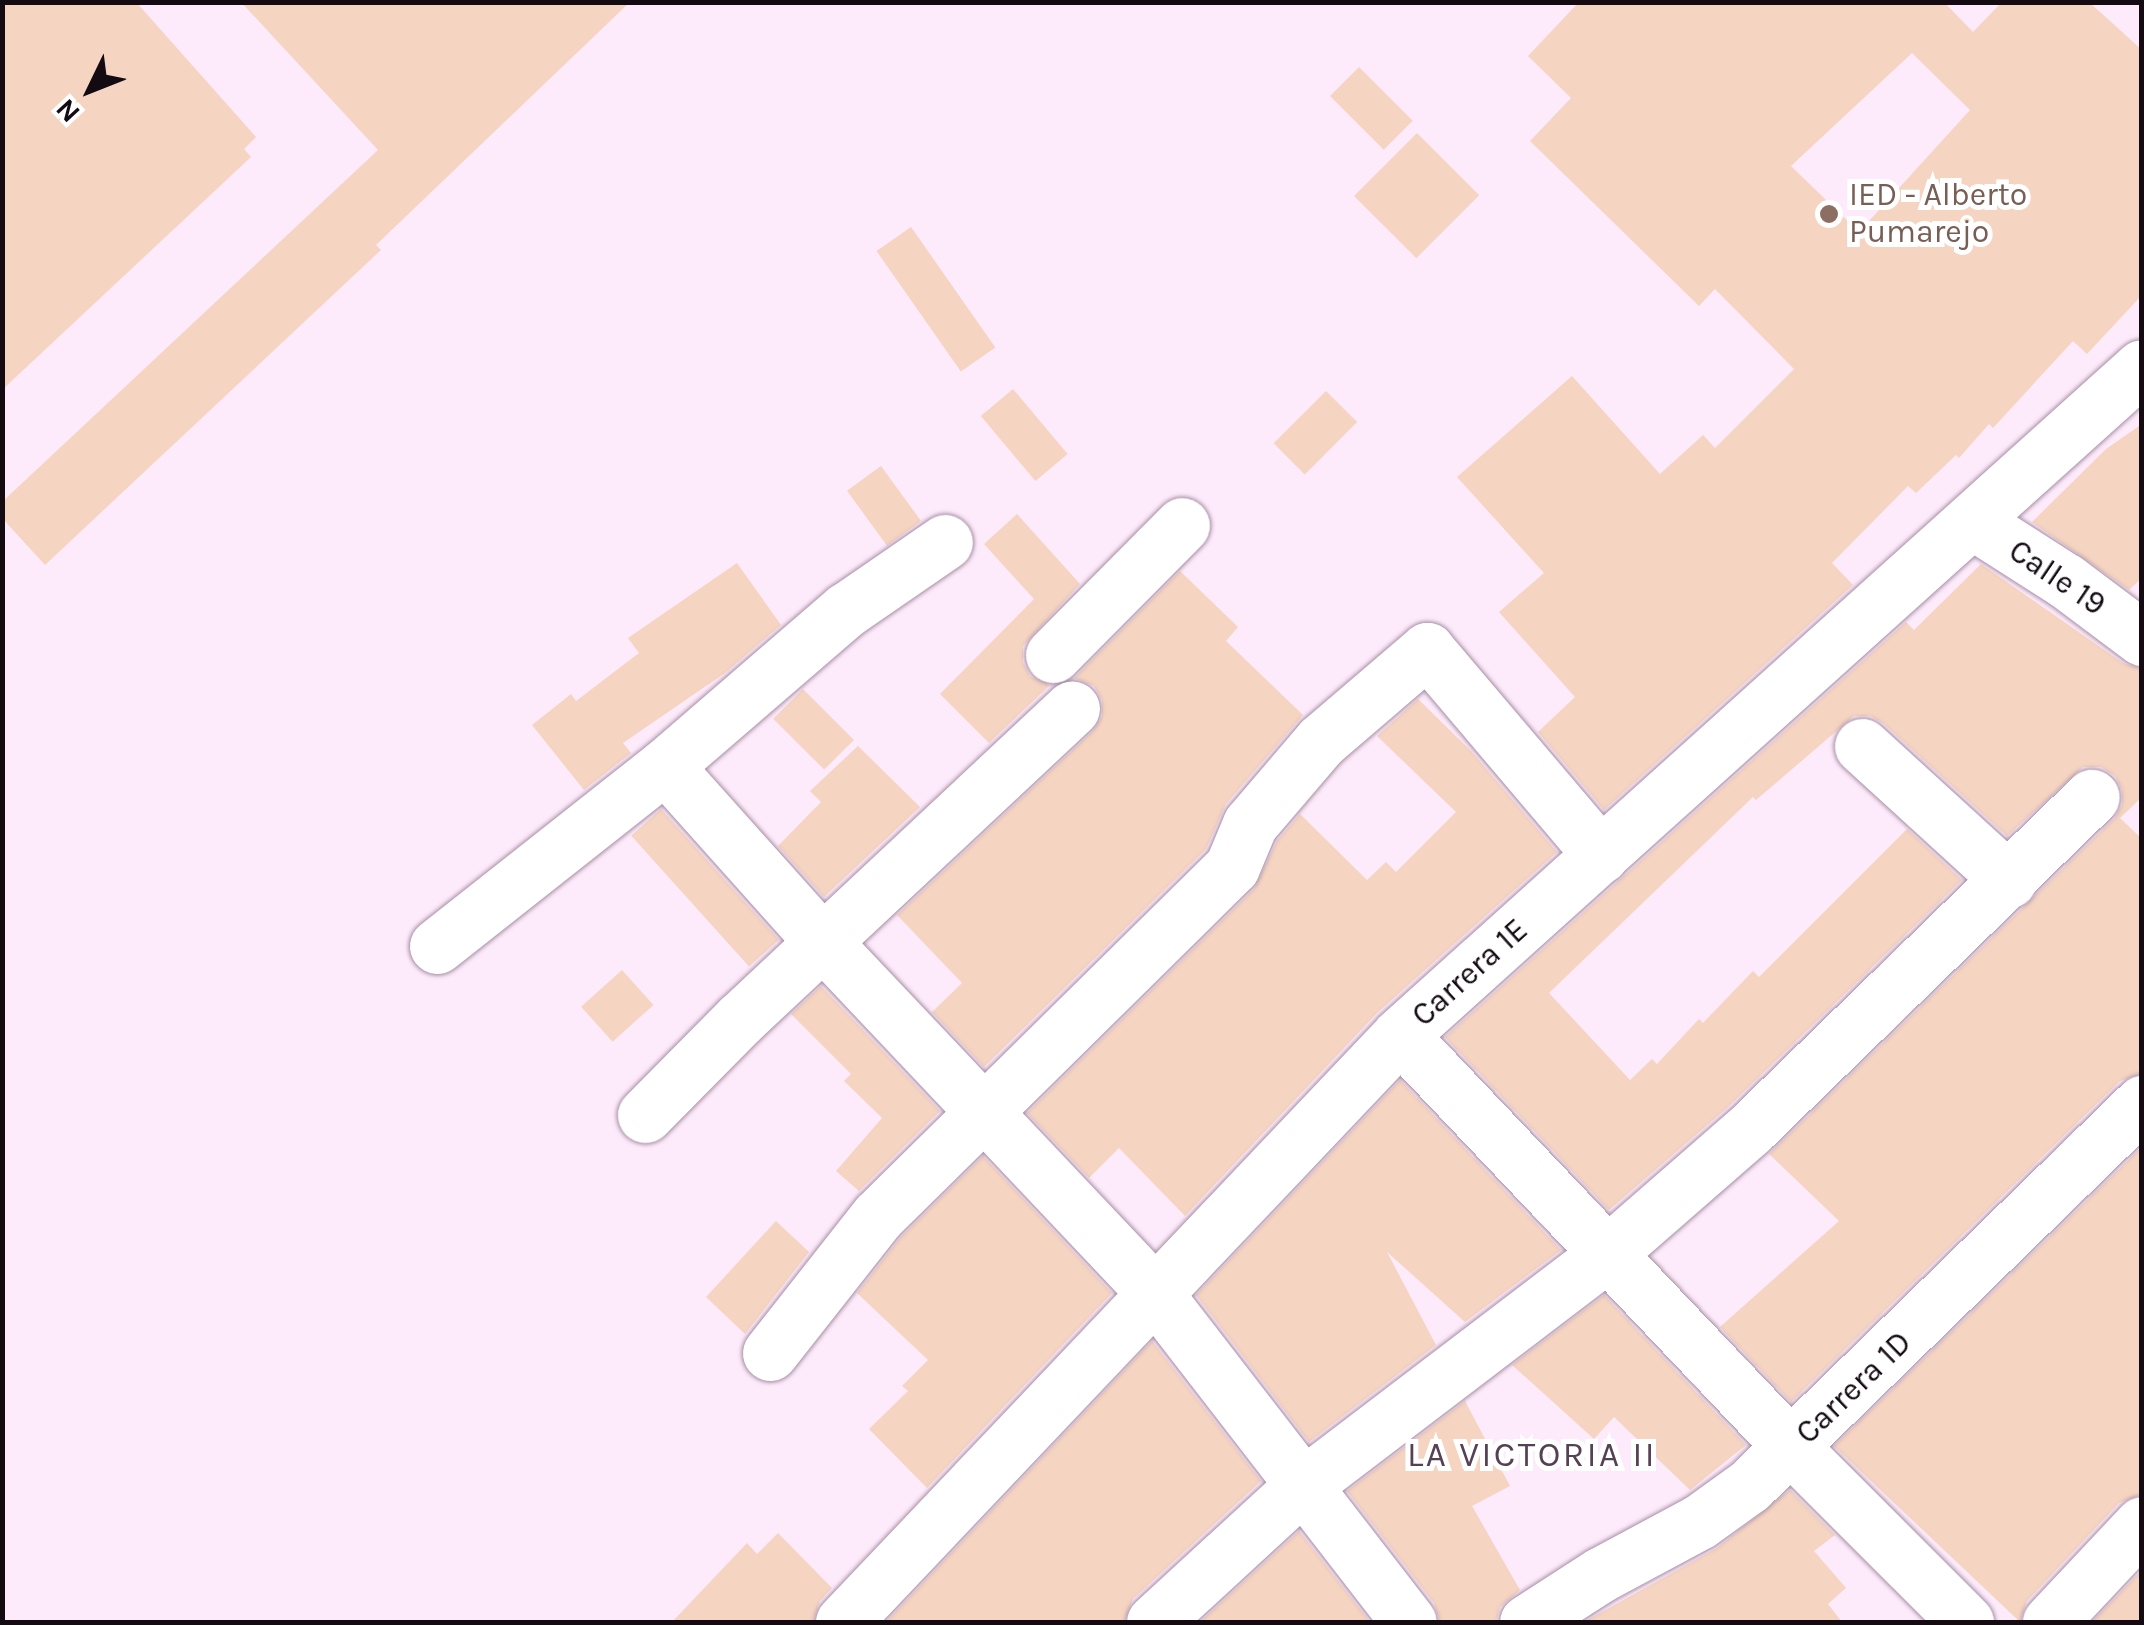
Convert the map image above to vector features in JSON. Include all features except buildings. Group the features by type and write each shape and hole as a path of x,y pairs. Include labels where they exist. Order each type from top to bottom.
{"street":[{"name":"Carrera 1E","path":"843,1622 1121,1330 1153,1290 1400,1035 2142,367"},
{"name":"Calle 19","path":"1972,521 2066,580 2142,638"},
{"path":"1053,655 1182,525"},
{"path":"437,946 665,766 846,610 946,542"},
{"path":"770,1353 878,1216 1232,867 1250,824 1321,742 1427,650 1601,855"},
{"path":"645,1115 739,1020 1072,708"},
{"path":"1862,746 2009,880"},
{"path":"665,766 825,943 1153,1290 1301,1487 1409,1622"},
{"path":"1154,1622 1301,1487 1608,1253 1749,1130 2092,796"},
{"path":"1400,1035 1792,1448 1966,1622"},
{"name":"Carrera 1D","path":"1527,1622 1600,1575 1699,1522 1792,1448 2142,1102"},
{"path":"2050,1622 2142,1524"}],"place":[{"name":"IED - Alberto Pumarejo","path":"1829,214"}],"district":[{"name":"LA VICTORIA II","path":"1532,1455"}]}
